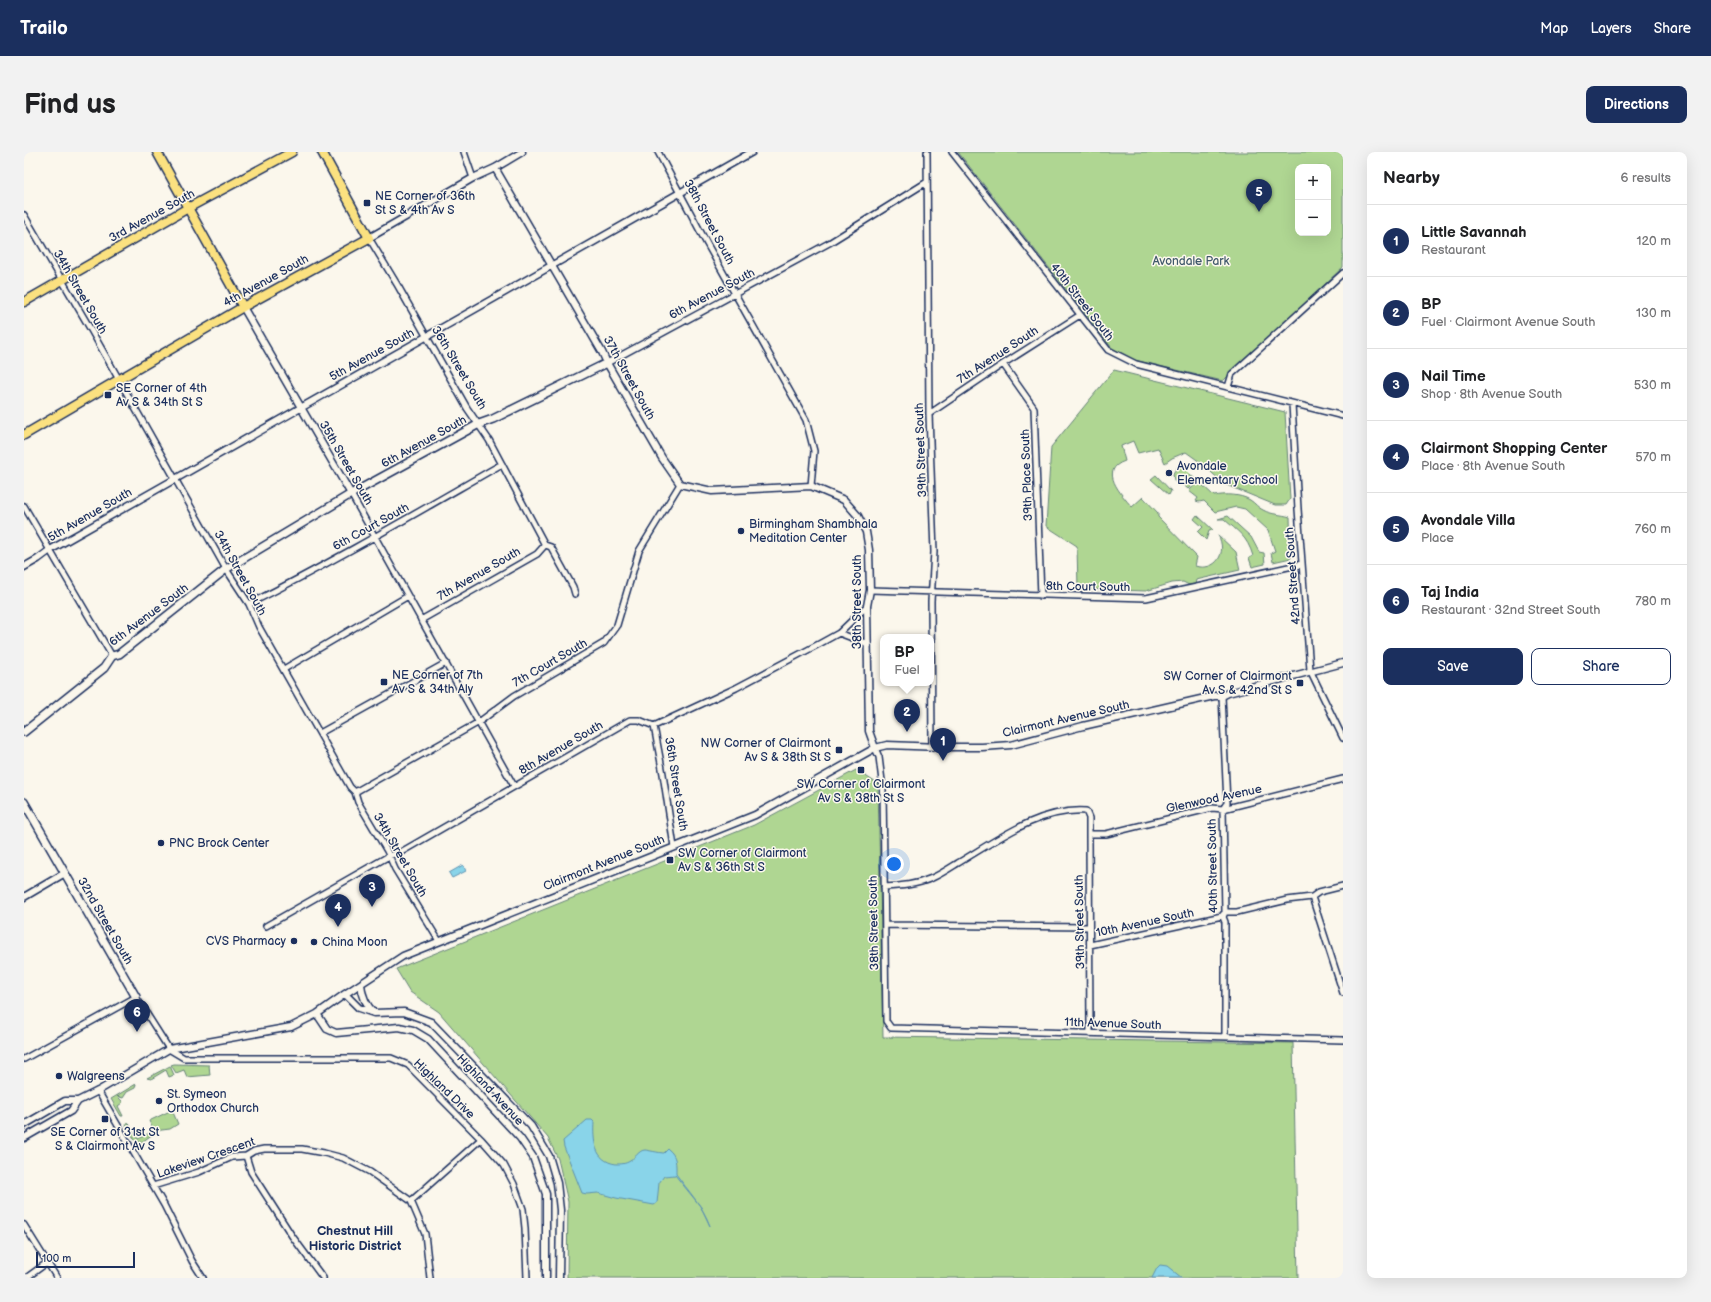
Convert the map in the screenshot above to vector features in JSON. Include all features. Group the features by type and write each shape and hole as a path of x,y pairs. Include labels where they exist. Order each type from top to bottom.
{"main road":[{"name":"35th Street South","path":"156,152 243,308"},
{"name":"3rd Avenue South","path":"24,302 188,208 292,152"},
{"name":"36th Street South","path":"322,152 369,238"},
{"name":"4th Avenue South","path":"24,435 243,308 369,238"},
{"name":"6th Avenue South","path":"24,732 104,668 112,656 119,654 226,569 350,494 479,424 493,419 606,363"},
{"name":"32nd Street South","path":"24,802 136,997"}],"street":[{"path":"464,152 472,178"},
{"name":"4th Avenue South","path":"369,238 472,178 496,168 522,152"},
{"name":"38th Street South","path":"658,152 707,244 806,420 814,451 811,486 844,500 858,516 866,532 870,590 867,606 869,731 880,757 883,789 886,1021"},
{"name":"5th Avenue South","path":"24,567 50,550 175,478 752,152"},
{"name":"39th Street South","path":"927,152 929,414 933,510 932,634"},
{"name":"40th Street South","path":"952,152 1108,350 1136,364 1343,416"},
{"name":"37th Street South","path":"496,168 553,265 602,352 606,363 662,458 680,484"},
{"name":"6th Avenue South","path":"606,363 830,243 927,182"},
{"name":"34th Street South","path":"24,215 226,569 248,604 259,627 350,787 355,792 358,802 395,869 439,942"},
{"name":"36th Street South","path":"369,238 467,408 479,424 502,464 545,545 551,547 573,587 575,594"},
{"path":"1228,387 1232,374 1343,273"},
{"name":"35th Street South","path":"243,308 375,537 514,786"},
{"name":"7th Avenue South","path":"929,414 1003,364 1080,315"},
{"name":"39th Place South","path":"1003,364 1034,408 1041,596"},
{"name":"42nd Street South","path":"1292,404 1310,670 1343,738"},
{"name":"6th Court South","path":"248,604 292,583 502,464"},
{"path":"680,484 712,491 811,486"},
{"name":"7th Court South","path":"355,792 479,722 514,696 604,643 617,625 639,551 680,484"},
{"path":"24,506 112,656"},
{"name":"7th Avenue South","path":"422,620 538,554 545,545"},
{"name":"8th Court South","path":"870,590 1041,596 1152,597 1302,564"},
{"path":"284,669 408,596"},
{"path":"654,726 736,688 839,633 867,606"},
{"path":"839,633 868,644"},
{"path":"320,733 446,663"},
{"name":"Clairmont Avenue South","path":"24,1138 71,1110 78,1101 98,1091 169,1048 290,1027 318,1014 403,956 755,815 875,748 887,745 982,747 1010,745 1083,726 1214,696 1222,696 1310,670 1343,663"},
{"name":"39th Street South","path":"932,686 932,747"},
{"name":"40th Street South","path":"1222,696 1227,803 1223,809 1226,912 1223,917 1225,922 1225,1037"},
{"name":"8th Avenue South","path":"266,926 389,856 401,852 630,720 639,720 654,726"},
{"name":"36th Street South","path":"654,726 674,847"},
{"name":"Glenwood Avenue","path":"1089,834 1106,834 1212,808 1223,809 1343,779"},
{"name":"39th Street South","path":"884,887 912,885 933,878 1014,829 1048,816 1072,810 1086,811 1089,818 1090,1034"},
{"path":"24,897 65,873"},
{"name":"10th Avenue South","path":"1090,945 1222,916 1226,912 1237,912 1287,900 1312,897 1319,892 1343,886"},
{"path":"1312,897 1343,993"},
{"name":"10th Avenue South","path":"884,925 1089,927"},
{"path":"361,984 362,995 368,1007 374,1013"},
{"name":"Highland Avenue","path":"346,994 359,1008 374,1013 404,1012 431,1022 531,1126 549,1156 557,1183 560,1210 559,1278"},
{"path":"24,1059 136,997"},
{"name":"32nd Street South","path":"136,997 169,1048"},
{"name":"Highland Avenue","path":"318,1014 327,1029 336,1033 399,1027 413,1030 428,1039 520,1138 533,1157 546,1194 546,1278"},
{"name":"11th Avenue South","path":"886,1021 891,1028 1343,1040"},
{"name":"Highland Drive","path":"169,1048 184,1058 391,1058 408,1065 481,1139 504,1165 514,1184 523,1209 527,1278"},
{"path":"98,1091 154,1186 192,1261 203,1278"},
{"name":"Clairmont Avenue South","path":"24,1125 65,1101 78,1101"},
{"path":"430,1278 425,1234 411,1201 481,1139"},
{"name":"Lakeview Crescent","path":"154,1186 198,1172 232,1157 246,1156 254,1151 264,1149 302,1150 324,1153 343,1158 370,1172 411,1201"},
{"path":"246,1156 251,1172 292,1236 323,1278"},
{"path":"24,1224 57,1278"},
{"path":"26,1278 48,1262"}],"green space":[{"name":"Avondale Park","path":"958,152 1343,152 1343,267 1223,381 1134,360 1112,348"},
{"name":"Avondale Elementary School","path":"1114,370 1285,412 1290,499 1286,505 1275,505 1224,484 1200,462 1186,452 1165,463 1158,448 1138,453 1133,441 1121,446 1125,461 1117,465 1113,470 1112,476 1114,482 1127,502 1132,507 1143,497 1158,513 1158,517 1197,557 1195,566 1209,566 1218,560 1222,548 1218,535 1236,552 1240,570 1196,580 1195,585 1189,585 1183,582 1172,583 1146,591 1078,589 1077,546 1046,526 1051,447"},
{"path":"1180,464 1187,464 1183,467 1196,480 1188,489 1180,482 1177,484 1174,480 1173,473"},
{"path":"1156,475 1171,491 1169,495 1151,479"},
{"path":"1198,481 1214,496 1228,495 1246,498 1266,512 1290,517 1291,558 1273,562 1271,553 1275,551 1268,530 1245,509 1236,507 1215,512 1204,501 1196,501 1198,498 1189,491"},
{"path":"1197,515 1213,530 1209,531 1206,540 1198,532 1203,527 1194,519"},
{"path":"1228,516 1251,537 1259,552 1264,553 1265,564 1252,567 1249,558 1253,556 1245,539 1224,519 1218,519"},
{"path":"856,770 878,784 883,1037 1293,1043 1298,1278 567,1278 568,1202 558,1159 548,1138 439,1012 410,992 396,969 754,825"},
{"path":"171,1065 209,1065 210,1075 187,1077 184,1070 176,1073"},
{"path":"170,1066 174,1075 169,1077 166,1070 151,1079 147,1078"},
{"path":"136,1084 135,1088 127,1092 123,1098 117,1096 122,1101 122,1103 118,1106 123,1116 121,1116 111,1099"},
{"path":"172,1110 178,1124 170,1129 154,1131 149,1121"},
{"path":"128,1122 138,1139 153,1131 153,1134 142,1142 136,1142 126,1125"}],"water":[{"path":"463,865 466,871 452,878 449,873"},
{"path":"587,1120 592,1120 594,1122 596,1149 603,1159 609,1162 616,1164 625,1163 630,1161 643,1150 664,1153 668,1149 674,1157 676,1174 698,1203 675,1175 664,1176 659,1183 657,1203 654,1205 598,1193 582,1193 563,1141"},
{"path":"1160,1265 1167,1266 1182,1278 1152,1278"}],"place":[{"name":"NE Corner of 36th St S & 4th Av S","path":"367,203"},
{"name":"Avondale Villa","path":"1259,212"},
{"name":"SE Corner of 4th Av S & 34th St S","path":"108,395"},
{"name":"Avondale Elementary School","path":"1169,473"},
{"name":"Birmingham Shambhala Meditation Center","path":"741,531"},
{"name":"NE Corner of 7th Av S & 34th Aly","path":"384,682"},
{"name":"SW Corner of Clairmont Av S & 42nd St S","path":"1300,683"},
{"name":"BP","path":"907,732"},
{"name":"NW Corner of Clairmont Av S & 38th St S","path":"839,750"},
{"name":"Little Savannah","path":"943,761"},
{"name":"SW Corner of Clairmont Av S & 38th St S","path":"861,770"},
{"name":"PNC Brock Center","path":"161,843"},
{"name":"SW Corner of Clairmont Av S & 36th St S","path":"670,860"},
{"name":"Nail Time","path":"372,907"},
{"name":"Clairmont Shopping Center","path":"338,927"},
{"name":"CVS Pharmacy","path":"294,941"},
{"name":"China Moon","path":"314,942"},
{"name":"Taj India","path":"137,1032"},
{"name":"Walgreens","path":"59,1076"},
{"name":"St. Symeon Orthodox Church","path":"159,1101"},
{"name":"SE Corner of 31st St S & Clairmont Av S","path":"105,1119"}],"district":[{"name":"Chestnut Hill Historic District","path":"355,1238"}]}
